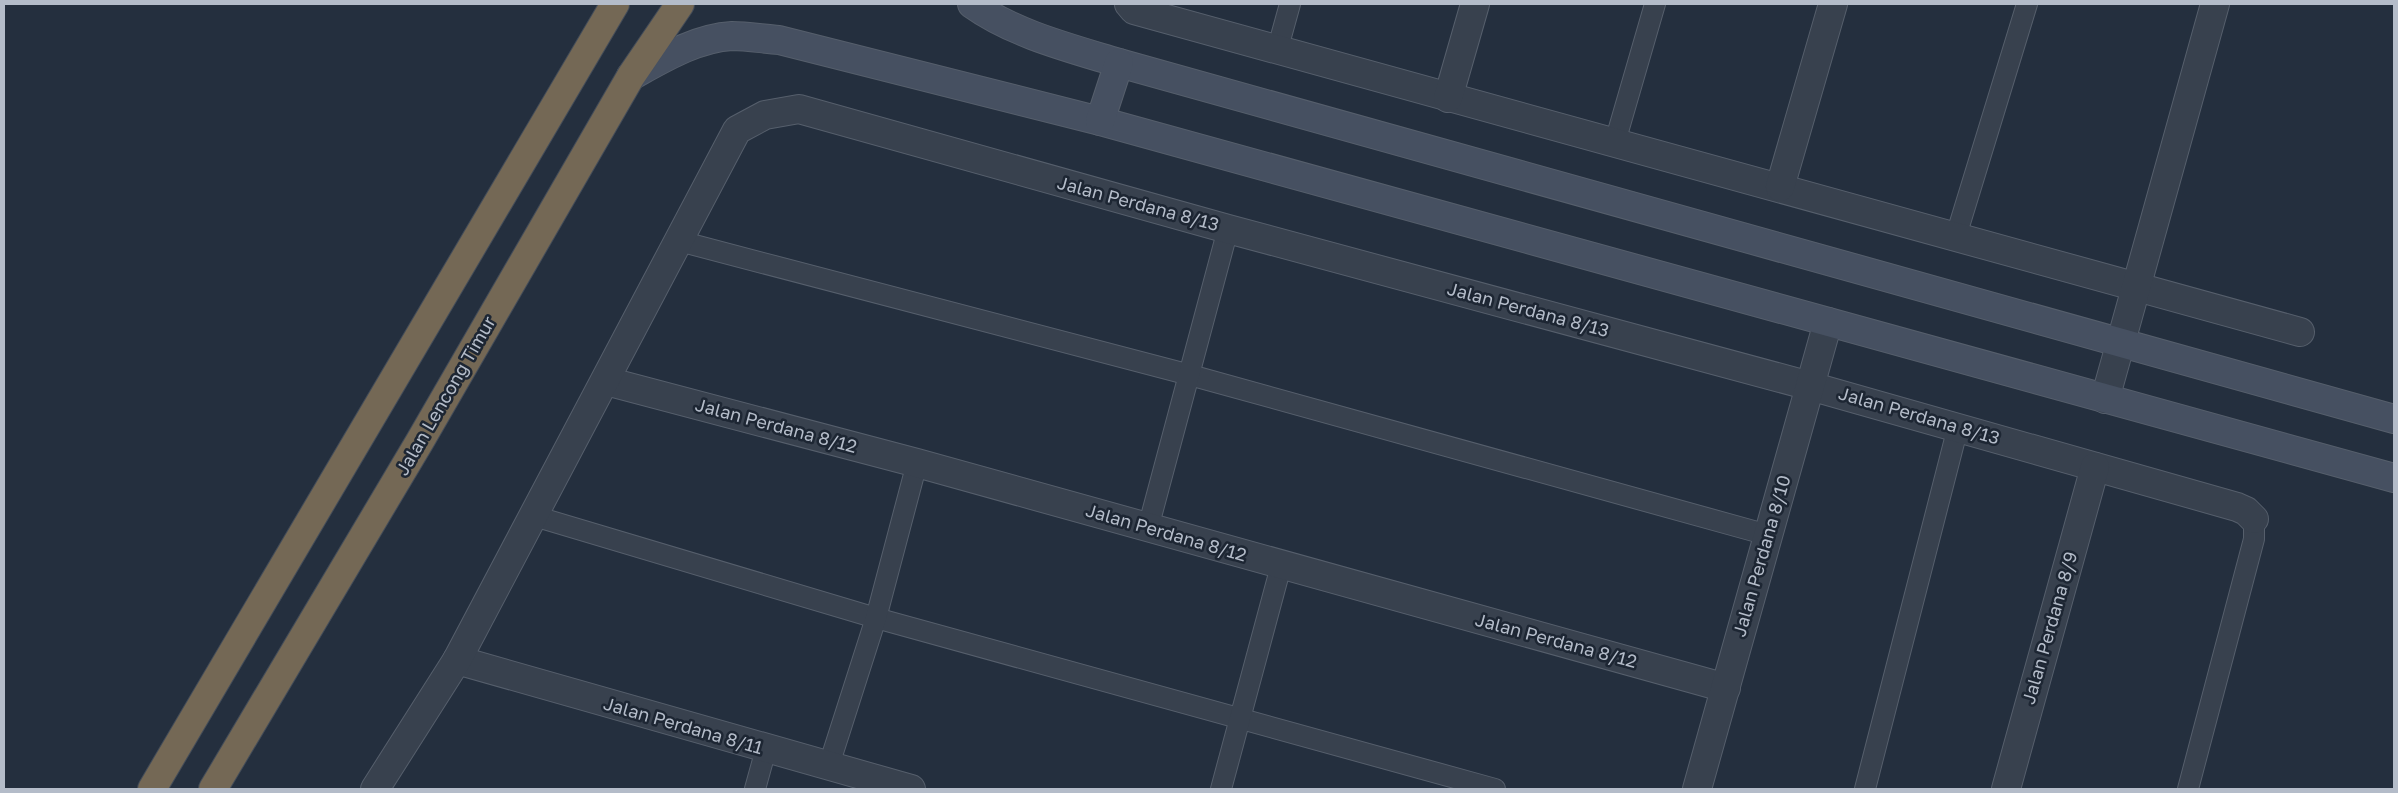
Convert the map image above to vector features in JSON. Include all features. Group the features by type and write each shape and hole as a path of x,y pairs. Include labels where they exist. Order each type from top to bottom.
{"highway":[{"path":"152,789 615,4"},
{"name":"Jalan Lencong Timur","path":"213,789 420,441 632,76 680,4"}],"street":[{"path":"972,4 983,12 1045,40 1119,63 2394,419"},
{"path":"1129,4 1134,10 1448,98 1780,187 2300,332"},
{"path":"1448,98 1475,4"},
{"path":"1780,187 1833,4"},
{"path":"2105,399 2215,4"},
{"path":"632,76 677,50 711,40 732,36 779,40 1100,121 2394,478"},
{"path":"1100,121 1119,63"},
{"name":"Jalan Perdana 8/13","path":"679,241 737,130 765,115 799,109 1228,229 1958,427 2237,506 2254,519"},
{"path":"375,789 457,660 679,241"},
{"name":"Jalan Perdana 8/10","path":"1697,789 1828,322"},
{"name":"Jalan Perdana 8/12","path":"606,381 917,463 1281,566 1726,688"},
{"name":"Jalan Perdana 8/9","path":"2006,789 2095,467"},
{"name":"Jalan Perdana 8/11","path":"457,660 828,768 910,789"}],"lane":[{"path":"1277,50 1290,4"},
{"path":"1615,142 1655,4"},
{"path":"1956,236 2028,4"},
{"path":"1148,528 1228,229"},
{"path":"679,241 1190,375 1768,535"},
{"path":"1865,789 1958,427"},
{"path":"828,768 876,618 917,463"},
{"path":"534,516 876,618 1495,789"},
{"path":"2188,789 2254,539 2254,519"},
{"path":"1221,789 1281,566"},
{"path":"754,789 766,749"}]}
